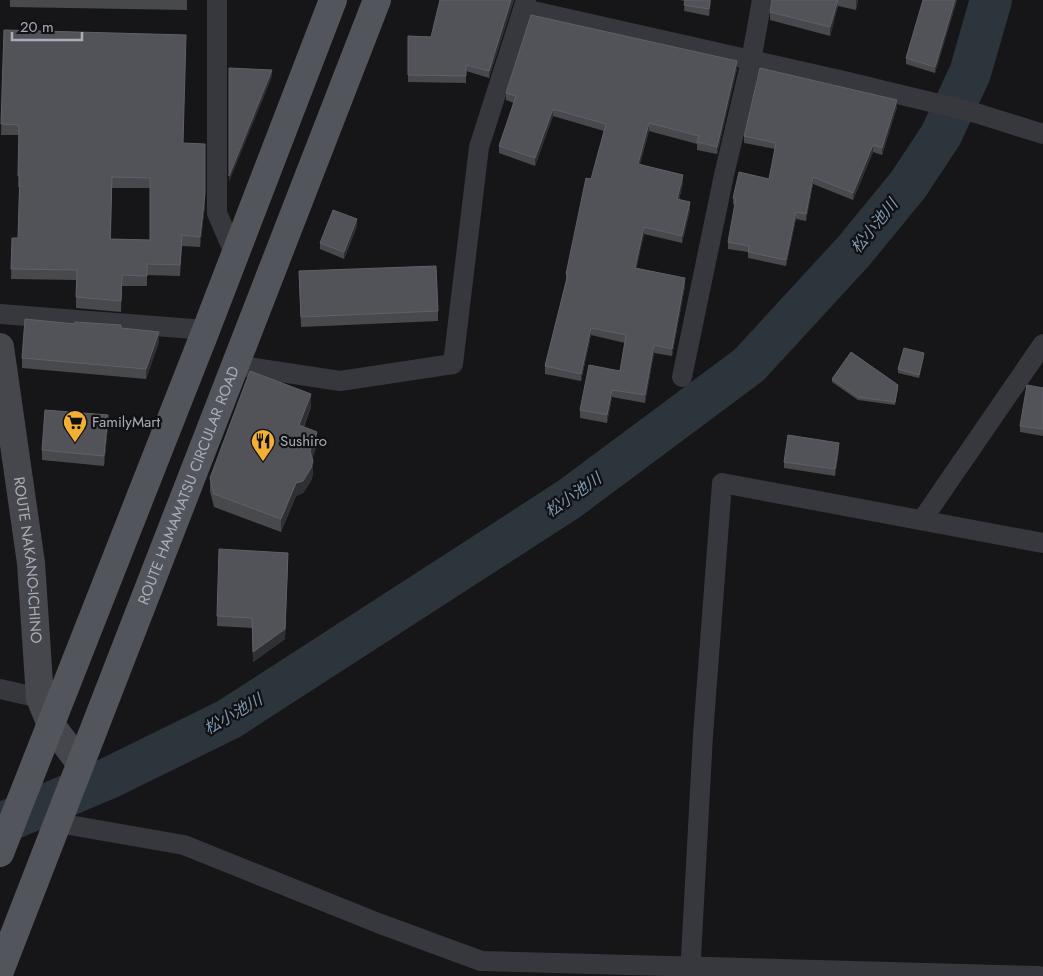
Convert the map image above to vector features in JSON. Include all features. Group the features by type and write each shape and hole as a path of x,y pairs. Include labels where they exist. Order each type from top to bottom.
{"main road":[{"path":"0,853 206,330 333,0"},
{"name":"ROUTE HAMAMATSU CIRCULAR ROAD","path":"0,971 377,0"},
{"name":"ROUTE NAKANO-ICHINO","path":"1,364 9,472 31,563 40,698 51,725 80,763"}],"street":[{"path":"217,0 217,213 235,254"},
{"path":"682,377 724,175 751,61 762,0"},
{"path":"235,365 340,381 453,364 478,147 525,5 751,61 941,105 1043,134"},
{"path":"0,314 206,330"},
{"path":"922,520 1043,344"},
{"path":"690,972 707,678 722,483 1043,544"},
{"path":"0,690 40,698"},
{"path":"59,819 184,845 360,916 481,962 690,972 1038,976"}],"building":[{"path":"440,0 511,0 489,71 466,65 466,76 408,75 408,36 431,37"},
{"path":"685,0 710,0 709,9 684,5"},
{"path":"772,0 838,0 830,27 770,12"},
{"path":"923,0 955,0 935,67 906,58"},
{"path":"531,15 737,61 717,147 697,142 699,136 649,123 638,164 683,175 677,199 690,202 682,236 644,227 635,268 685,278 672,349 654,345 645,395 612,390 607,415 580,410 589,365 620,371 626,335 591,328 581,374 545,366 568,274 566,274 586,178 591,179 606,124 553,109 535,158 499,146 516,96 506,93"},
{"path":"4,30 186,35 183,143 205,144 205,194 200,237 182,235 180,265 147,264 147,276 122,275 121,301 76,297 77,270 11,269 12,238 18,238 19,125 1,124","holes":["112,177 150,178 150,240 110,239"]},
{"path":"229,68 272,70 229,176"},
{"path":"760,68 897,100 882,148 873,145 853,193 813,177 806,214 796,212 786,260 748,252 749,246 728,242 736,198 733,198 739,172 769,179 776,143 744,136"},
{"path":"333,210 357,219 344,252 320,243"},
{"path":"436,266 438,311 301,317 299,271"},
{"path":"25,319 75,324 75,322 121,325 121,328 159,332 146,369 22,358"},
{"path":"904,348 924,353 919,375 898,369"},
{"path":"851,352 898,385 895,402 858,397 832,379"},
{"path":"250,371 311,394 299,425 317,432 310,451 313,461 303,481 296,483 281,519 214,494 210,478"},
{"path":"1027,385 1043,388 1043,429 1020,426"},
{"name":"FamilyMart","path":"45,410 108,415 104,456 42,450"},
{"path":"788,435 839,443 835,469 784,462"},
{"path":"219,549 288,553 285,629 253,652 252,618 217,616"}],"waterway":[{"name":"松小池川","path":"0,824 109,778 229,719 569,499 749,365 853,252 908,185 941,135 970,73 991,0"}],"place":[{"name":"FamilyMart","path":"75,443"},
{"name":"Sushiro","path":"263,462"}]}
